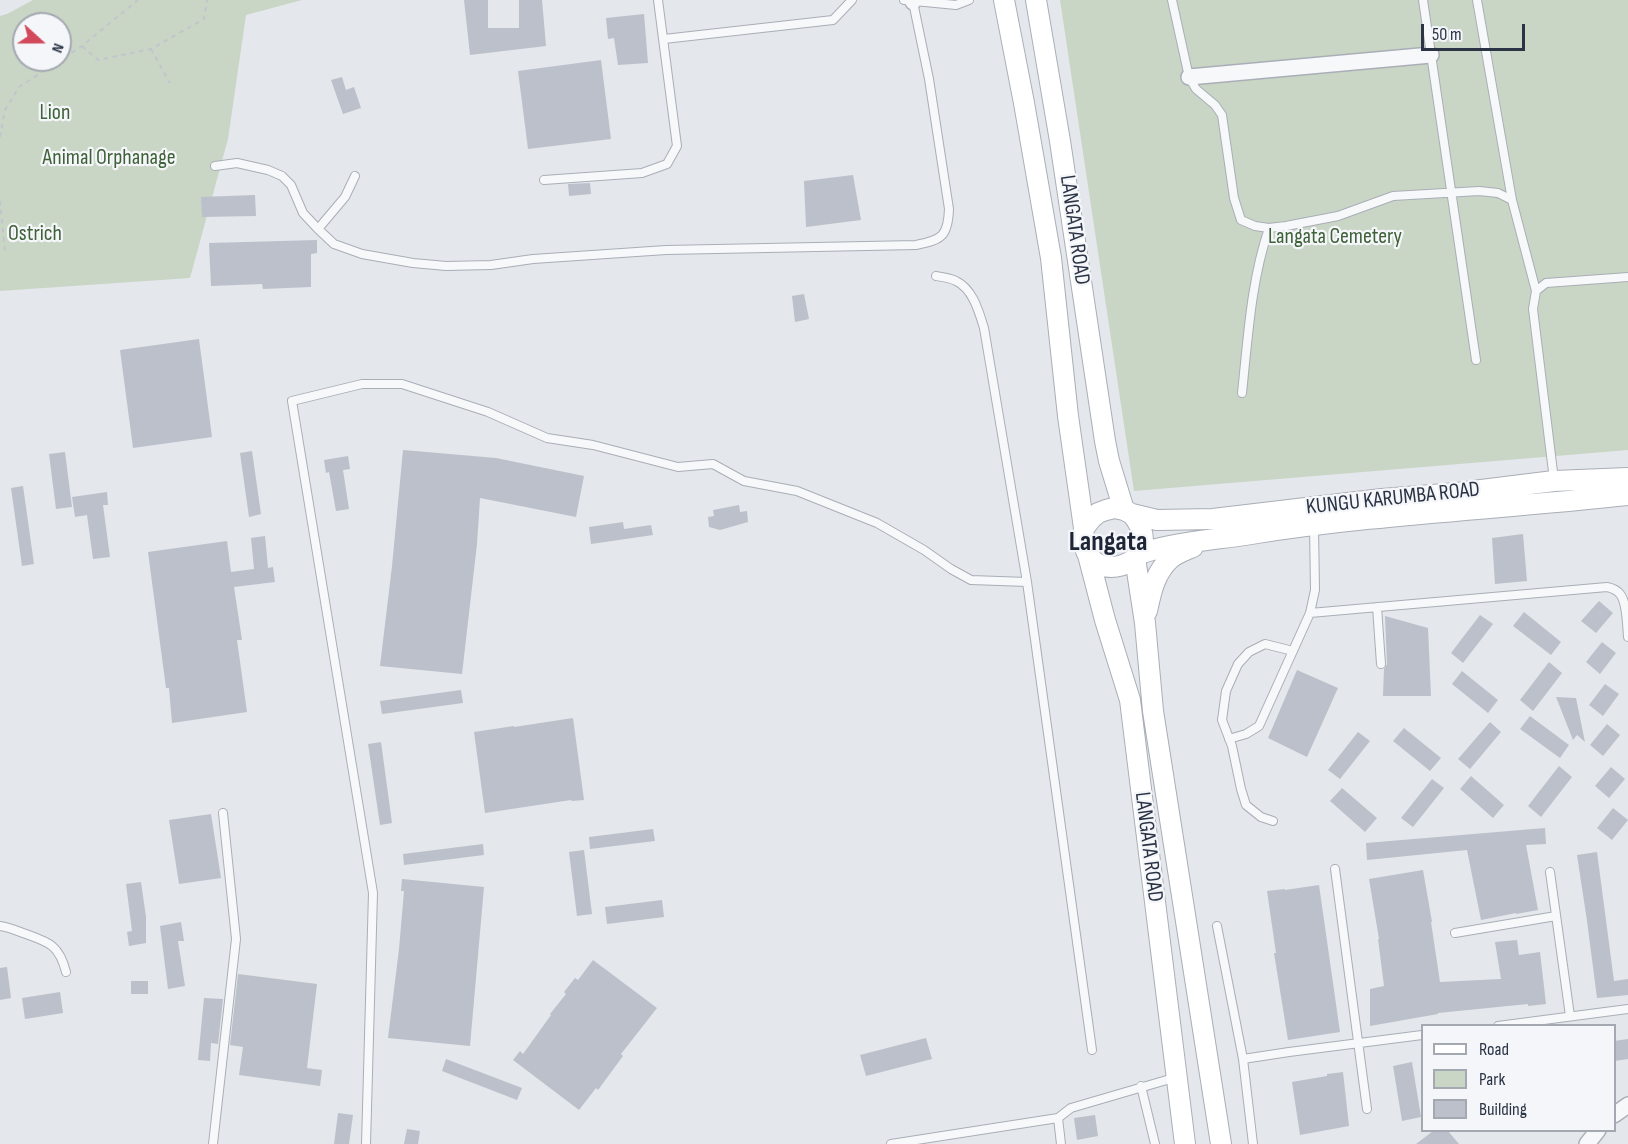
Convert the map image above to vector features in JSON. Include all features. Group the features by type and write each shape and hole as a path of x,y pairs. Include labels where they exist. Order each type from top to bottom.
{"main road":[{"name":"LANGATA ROAD","path":"1004,0 1051,258 1068,416 1084,528"},
{"name":"LANGATA ROAD","path":"1036,0 1109,461 1128,512"},
{"name":"KUNGU KARUMBA ROAD","path":"1128,512 1158,520 1213,519 1554,481 1628,478"},
{"path":"1145,623 1137,556 1143,533 1140,524 1128,512 1114,508 1106,510 1091,519 1084,528 1083,543 1088,555 1095,562 1116,567 1126,565 1137,556 1179,543 1203,542 1314,524 1628,495"},
{"path":"1145,623 1151,591 1158,573 1172,557 1203,542"},
{"name":"LANGATA ROAD","path":"1088,555 1105,620 1130,699 1185,1144"},
{"name":"LANGATA ROAD","path":"1145,623 1153,711 1220,1143"}],"street":[{"path":"1189,78 1431,55"},
{"path":"1587,1144 1597,1132"}],"lane":[{"path":"544,180 642,173 667,164 676,146 658,0"},
{"path":"664,39 833,20 852,0"},
{"path":"215,166 237,163 268,170 287,179 303,213 334,244 362,254 413,263 446,266 491,265 533,259 666,250 916,245 933,242 941,237 946,227 949,209 929,79 910,0 956,4 969,0"},
{"path":"1172,0 1189,78 1196,89 1215,105 1221,115 1234,198 1241,220 1255,226 1269,228 1286,226 1338,216 1393,196 1479,191 1498,193 1512,201"},
{"path":"1423,0 1476,360"},
{"path":"1477,0 1512,201 1536,291 1533,309 1554,481"},
{"path":"318,229 345,197 355,176"},
{"path":"1242,393 1254,284 1260,253 1269,228"},
{"path":"936,276 957,281 966,288 976,304 984,328 1027,582 1092,1050"},
{"path":"1536,291 1546,283 1628,277"},
{"path":"366,1144 373,893 292,401 362,384 402,384 488,412 547,438 593,445 678,466 713,464 744,481 797,491 877,523 971,580 1027,582"},
{"path":"1229,739 1259,726 1310,613 1315,590 1314,524"},
{"path":"1310,613 1607,586 1621,595 1628,637"},
{"path":"1377,607 1381,664"},
{"path":"1273,821 1260,817 1246,805 1222,720 1226,691 1238,664 1249,652 1265,644 1293,651"},
{"path":"213,1144 236,939 223,813"},
{"path":"1335,869 1367,1109"},
{"path":"1550,872 1570,1016"},
{"path":"1455,933 1556,915"},
{"path":"0,926 51,944 63,958 66,972"},
{"path":"1217,926 1243,1059 1253,1144"},
{"path":"1512,1024 1628,1009"},
{"path":"1243,1059 1421,1035"},
{"path":"891,1144 1059,1118 1071,1107 1177,1077"},
{"path":"1142,1086 1155,1144"},
{"path":"1059,1118 1061,1144"}],"path":[{"path":"0,137 6,110 18,87 82,46 138,0"},
{"path":"82,46 98,60 151,49 204,19 207,0"},
{"path":"151,49 170,82"},
{"path":"0,110 6,110"},
{"path":"0,201 5,252"}],"green space":[{"name":"Animal Orphanage","path":"33,0 302,0 246,15 228,139 190,278 0,291 0,16"},
{"name":"Langata Cemetery","path":"1060,0 1628,0 1628,450 1134,491"}],"building":[{"path":"464,0 488,0 488,28 519,28 519,0 542,0 546,46 470,55"},
{"path":"644,14 648,63 618,65 614,38 608,39 606,18"},
{"path":"601,60 611,139 528,149 518,71"},
{"path":"342,77 346,90 354,87 361,108 343,114 331,80"},
{"path":"853,175 861,220 806,227 804,181"},
{"path":"590,183 591,194 569,196 568,184"},
{"path":"255,195 256,216 202,217 201,197"},
{"path":"317,240 317,253 311,254 311,287 263,289 262,284 211,286 209,243"},
{"path":"804,294 809,319 795,322 792,296"},
{"path":"199,339 212,437 133,448 120,350"},
{"path":"403,450 496,458 584,476 576,517 480,498 462,674 380,666"},
{"path":"252,451 261,514 249,517 240,453"},
{"path":"65,452 72,507 56,509 49,454"},
{"path":"348,456 350,469 343,470 349,509 336,511 329,472 326,473 324,460"},
{"path":"23,486 34,564 22,566 11,488"},
{"path":"107,492 108,505 103,505 110,557 93,559 87,515 75,517 72,497"},
{"path":"739,505 740,512 747,511 748,522 720,530 709,527 708,517 714,516 713,510"},
{"path":"623,522 624,529 651,525 653,535 591,544 589,527"},
{"path":"1523,534 1527,581 1495,584 1492,538"},
{"path":"265,536 268,568 273,567 275,582 234,587 242,640 237,640 247,712 172,723 169,688 166,688 148,552 227,541 231,572 254,569 251,538"},
{"path":"1599,601 1613,613 1596,633 1581,621"},
{"path":"1524,612 1561,642 1551,655 1513,626"},
{"path":"1480,615 1493,624 1463,663 1451,653"},
{"path":"1385,616 1428,628 1431,696 1383,696 1384,669 1387,664"},
{"path":"1602,642 1616,653 1600,674 1586,662"},
{"path":"1549,662 1562,673 1533,711 1520,700"},
{"path":"1297,670 1338,688 1307,757 1268,738"},
{"path":"1462,671 1498,700 1488,713 1452,684"},
{"path":"1605,684 1619,694 1603,716 1589,705"},
{"path":"461,690 463,703 382,714 380,701"},
{"path":"1556,697 1576,698 1585,742 1577,735 1573,740"},
{"path":"1530,716 1569,745 1560,758 1520,729"},
{"path":"573,718 584,800 485,813 474,732"},
{"path":"1490,722 1501,732 1470,769 1458,759"},
{"path":"1607,724 1620,735 1603,756 1590,745"},
{"path":"1404,728 1441,758 1430,771 1393,741"},
{"path":"1358,732 1370,741 1340,779 1328,770"},
{"path":"381,742 392,823 380,825 368,744"},
{"path":"1559,766 1572,777 1541,817 1528,806"},
{"path":"1611,767 1625,779 1609,798 1595,786"},
{"path":"1471,776 1504,805 1493,818 1460,789"},
{"path":"1432,779 1444,788 1413,827 1401,818"},
{"path":"1342,788 1377,818 1365,832 1330,801"},
{"path":"1613,808 1628,820 1612,840 1597,828"},
{"path":"211,814 221,878 179,884 169,820"},
{"path":"1545,828 1546,844 1526,845 1538,910 1516,914 1481,920 1467,850 1367,860 1366,843"},
{"path":"653,829 655,841 590,849 589,837"},
{"path":"483,844 484,855 404,865 403,854"},
{"path":"584,850 592,914 577,916 569,852"},
{"path":"1597,852 1614,981 1628,979 1628,995 1597,998 1577,855"},
{"path":"1423,870 1440,982 1501,979 1495,942 1517,940 1519,955 1540,952 1546,1004 1438,1013 1370,1026 1370,989 1384,986 1369,879"},
{"path":"402,879 484,887 470,1046 388,1038 399,949 404,891 401,891"},
{"path":"141,882 146,917 146,943 129,946 127,932 132,931 126,884"},
{"path":"1319,885 1340,1032 1288,1040 1267,891"},
{"path":"662,900 664,917 607,924 605,907"},
{"path":"181,922 184,941 178,941 185,986 168,989 160,926"},
{"path":"593,960 657,1008 621,1054 623,1056 598,1090 596,1088 579,1110 513,1060 520,1051 523,1054 566,994 564,992 575,978 578,980"},
{"path":"7,967 11,998 0,1000 0,968"},
{"path":"238,974 317,984 307,1068 322,1070 320,1086 239,1075 243,1047 230,1045"},
{"path":"131,981 148,981 148,994 131,994"},
{"path":"60,992 63,1013 25,1019 22,998"},
{"path":"204,998 223,999 218,1044 211,1043 210,1061 198,1060"},
{"path":"926,1038 932,1059 866,1076 860,1055"},
{"path":"1628,1039 1628,1059 1616,1061 1616,1041"},
{"path":"446,1059 522,1088 517,1100 442,1071"},
{"path":"1412,1062 1421,1117 1402,1121 1393,1066"},
{"path":"1343,1072 1349,1126 1300,1135 1292,1082"},
{"path":"338,1113 353,1115 349,1144 334,1144"},
{"path":"1095,1115 1098,1136 1077,1140 1074,1118"},
{"path":"407,1129 420,1131 418,1144 404,1144"},
{"path":"1432,1132 1449,1132 1459,1144 1416,1144"}],"district":[{"name":"Langata","path":"1108,543"}],"park label":[{"name":"Lion","path":"55,113"},
{"name":"Ostrich","path":"35,234"}]}
